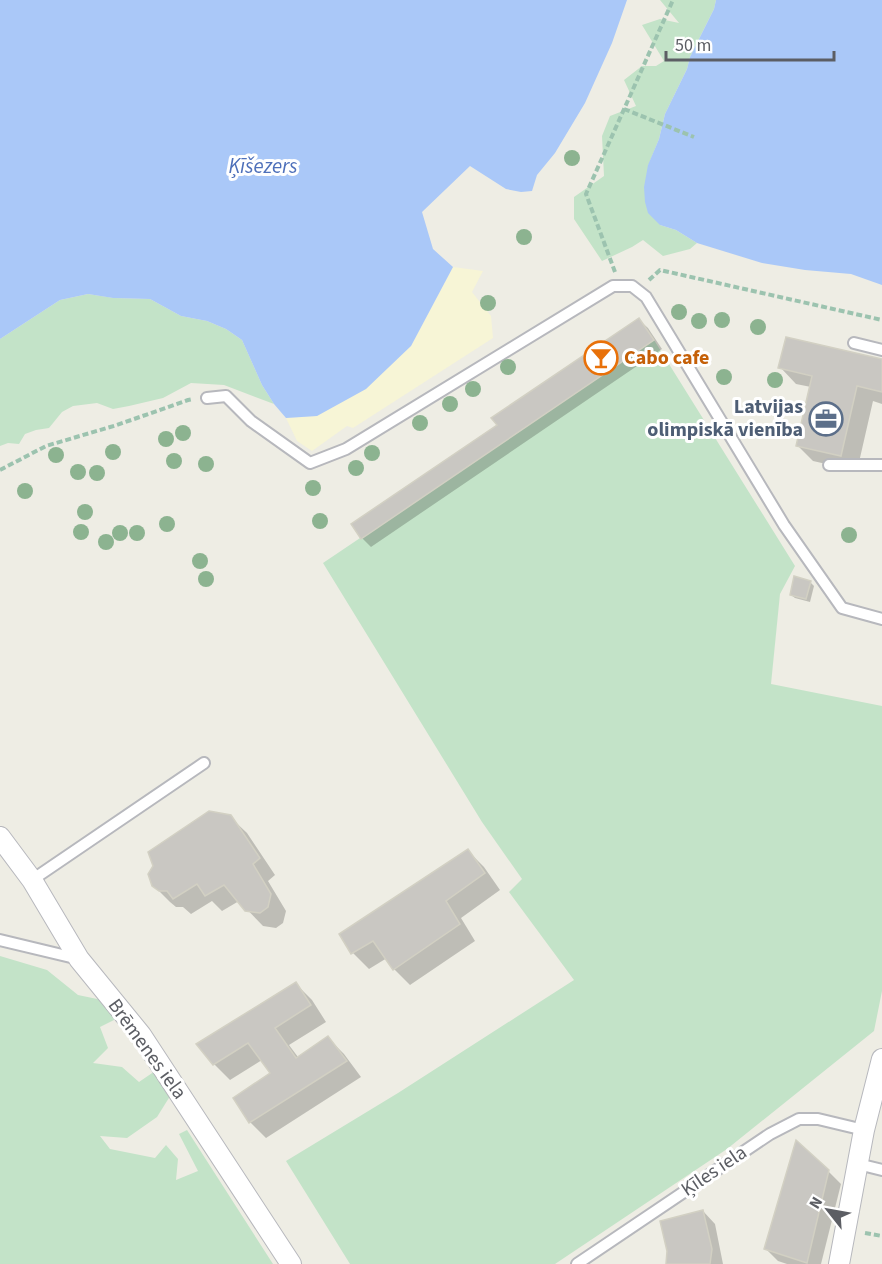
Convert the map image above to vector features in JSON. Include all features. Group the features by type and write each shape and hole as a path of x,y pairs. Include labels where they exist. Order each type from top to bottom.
{"street":[{"name":"Brēmenes iela","path":"0,837 32,880 79,959 141,1035 291,1264"},
{"path":"839,1264 864,1130 882,1059"}],"lane":[{"path":"207,398 226,396 251,421 310,463 346,449 613,286 632,286 646,297 784,525 842,608 882,619"},
{"path":"854,343 882,350"},
{"path":"830,465 882,465"},
{"path":"32,880 204,763"},
{"path":"0,940 79,959"},
{"name":"Ķīles iela","path":"577,1264 770,1134 799,1119 818,1119 864,1130"},
{"path":"858,1164 882,1170"}],"path":[{"path":"621,286 586,194 673,0"},
{"path":"624,109 694,137"},
{"path":"638,291 660,270 882,320"},
{"path":"0,470 46,446 117,425 188,400 207,398"}],"green space":[{"path":"660,0 716,0 714,9 665,114 659,139 648,166 660,225 676,230 697,243 690,249 663,256 643,240 602,261 574,219 574,197 604,176 602,136 610,116 636,106 624,80 642,66 656,66 664,61 642,25 660,19 679,23"},
{"path":"88,294 114,298 150,299 181,316 207,321 226,329 242,340 262,385 274,404 224,385 191,383 163,398 129,406 113,409 97,403 73,406 62,412 49,428 25,434 19,444 8,443 0,446 0,339 60,300"},
{"path":"654,340 795,566 780,594 771,684 882,706 882,991 874,1031 727,1149 555,1264 350,1264 286,1161 398,1093 574,980 509,892 522,879 482,822 323,563"},
{"path":"0,956 47,970 78,995 102,1000 120,1017 100,1027 108,1048 93,1063 122,1067 139,1082 158,1069 172,1093 157,1117 127,1138 100,1136 110,1149 155,1158 166,1145 178,1159 176,1180 198,1171 179,1134 187,1130 273,1264 0,1264"}],"sand":[{"path":"453,267 483,271 472,292 491,316 493,338 353,428 347,426 312,451 297,441 286,418 317,416 411,346"}],"water":[{"name":"Ķīšezers","path":"0,0 627,0 612,43 585,103 555,153 537,175 532,191 521,192 506,189 470,166 422,212 433,249 453,267 411,346 366,389 317,416 286,418 262,385 242,340 226,329 207,321 181,316 150,299 113,298 88,294 60,300 0,339"},
{"path":"716,0 882,0 882,285 851,274 762,263 697,243 676,230 660,225 648,213 644,187 648,165 659,139 665,114 714,9"}],"building":[{"path":"639,318 654,340 361,539 351,524 497,425 491,418"},
{"name":"Latvijas olimpiskā vienība","path":"786,337 882,359 882,392 857,386 841,456 796,446 812,376 778,368"},
{"path":"794,576 811,581 806,599 790,595"},
{"path":"209,811 231,815 260,858 253,864 271,894 268,907 260,913 245,911 224,885 205,896 197,884 173,899 167,891 159,891 152,886 148,874 153,866 148,852"},
{"path":"468,849 485,873 446,901 460,924 393,970 373,941 351,954 339,934"},
{"path":"296,982 311,1005 275,1028 296,1058 328,1036 347,1061 249,1123 233,1098 270,1073 248,1043 213,1065 196,1044"},
{"path":"796,1140 829,1170 807,1263 764,1249"},
{"path":"703,1210 712,1249 710,1264 666,1264 667,1251 660,1221"}],"place":[{"name":"Cabo cafe","path":"601,358"},
{"name":"Latvijas olimpiskā vienība","path":"826,419"}]}
